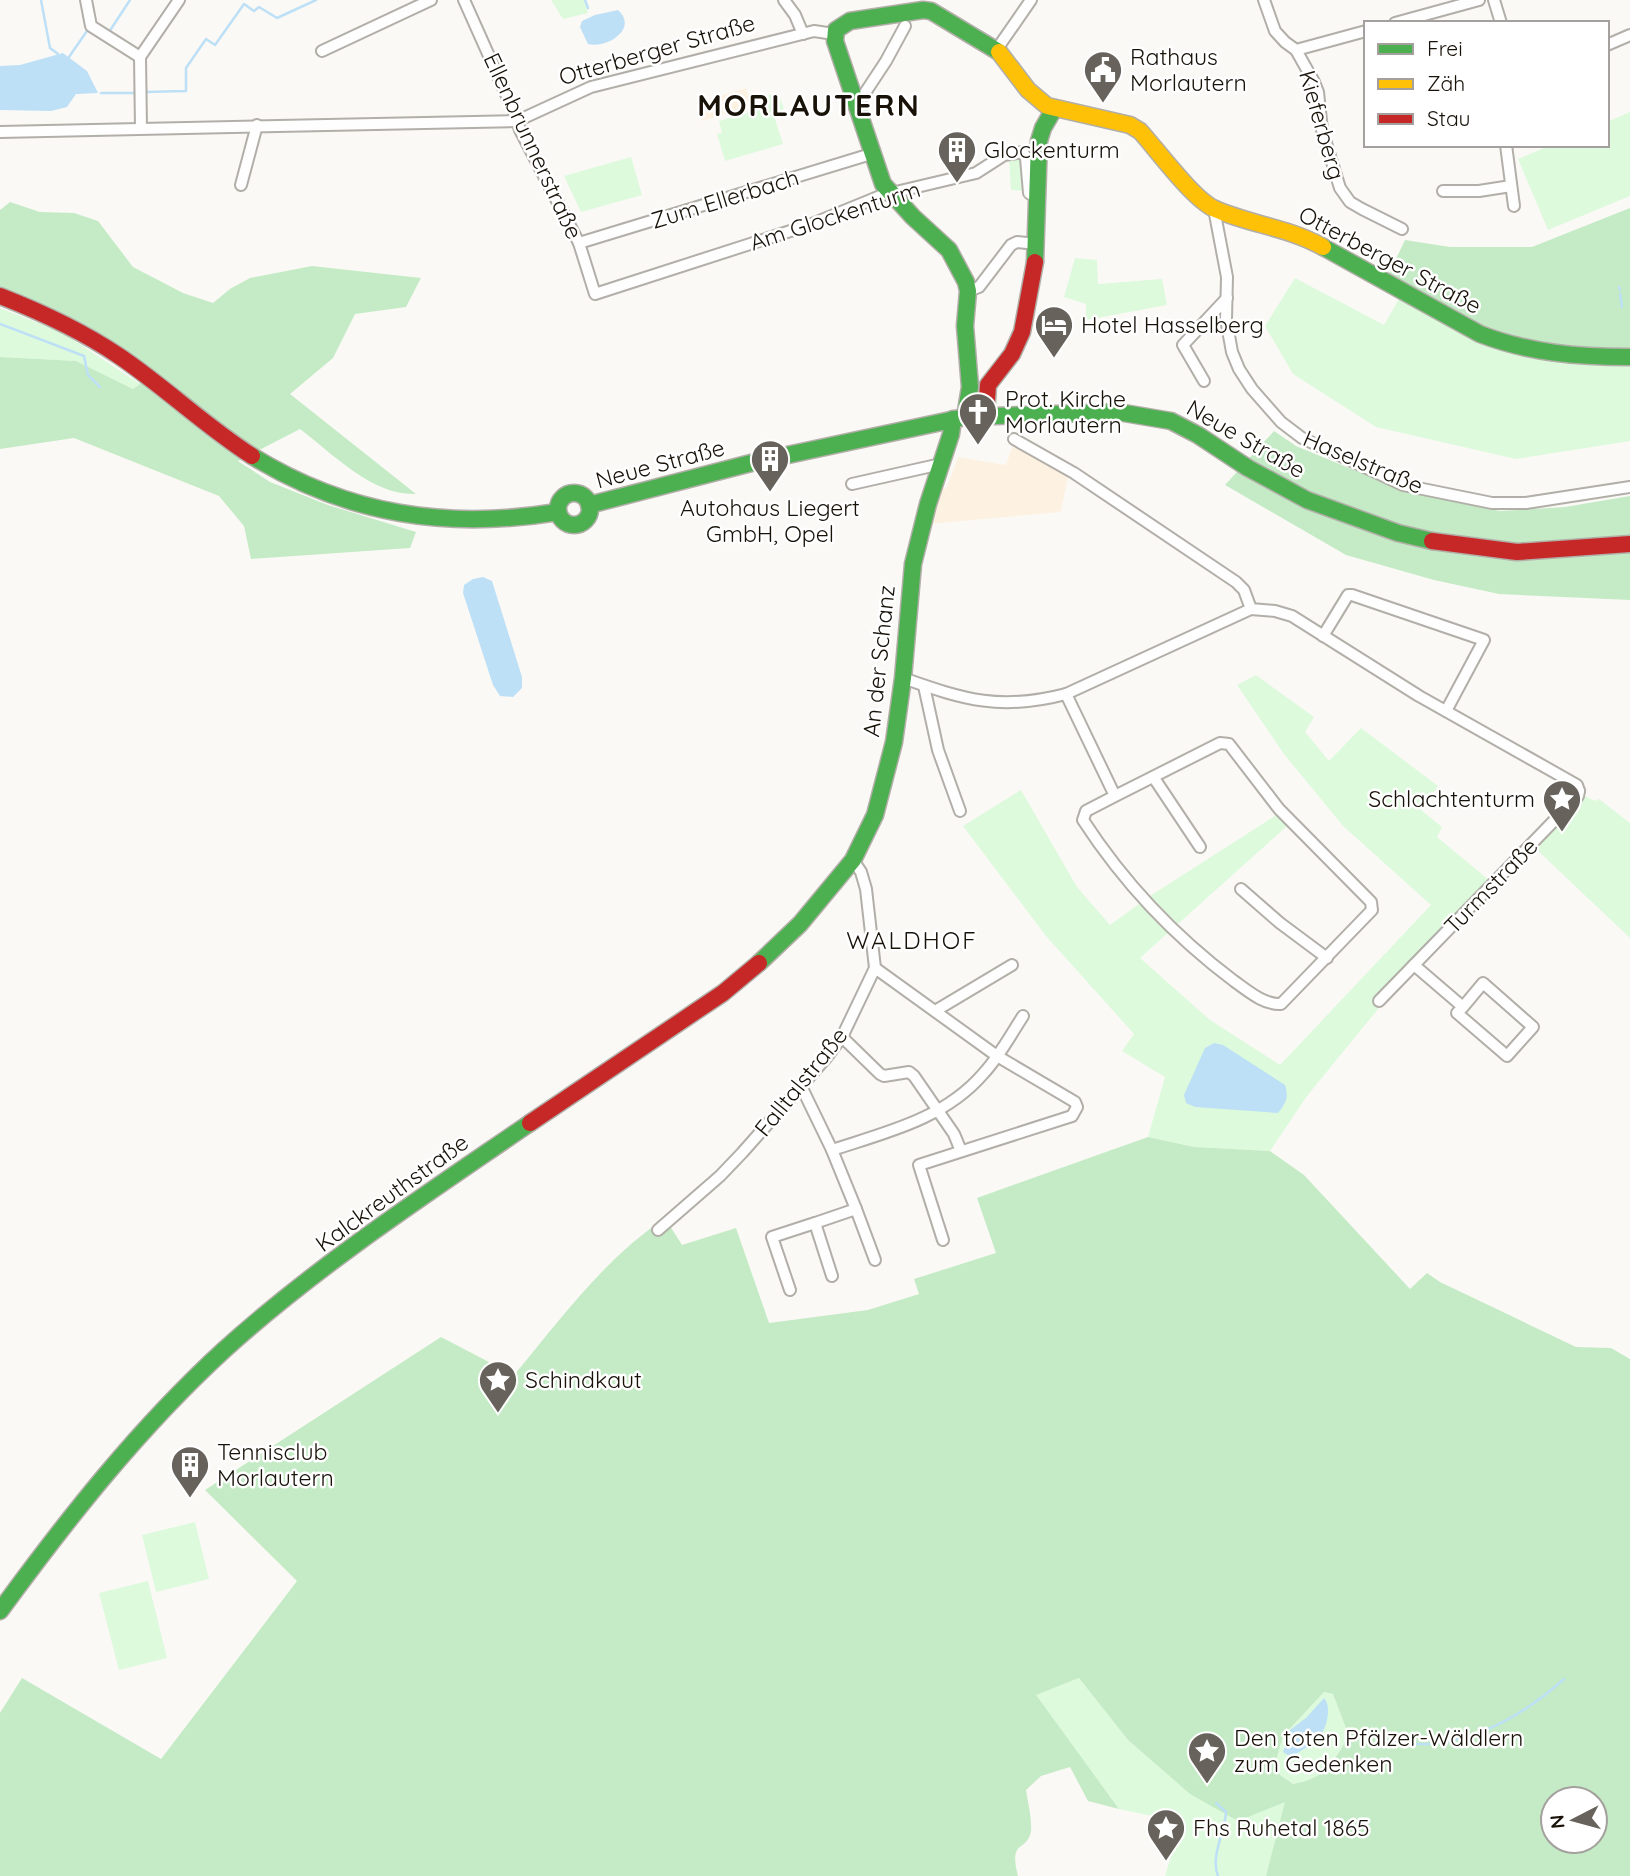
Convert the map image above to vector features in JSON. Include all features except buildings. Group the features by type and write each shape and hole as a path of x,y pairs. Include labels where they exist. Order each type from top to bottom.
{"street":[{"path":"86,0 92,26 140,57"},
{"path":"141,128 140,57 179,0"},
{"path":"322,51 431,0"},
{"name":"Ellenbrunnerstraße","path":"464,0 517,121 579,243 595,294"},
{"path":"783,0 796,15 803,34"},
{"path":"998,49 1031,0"},
{"name":"Kieferberg","path":"1264,0 1275,31 1296,50 1308,67 1318,92 1322,130 1340,188 1350,202 1402,229"},
{"path":"1402,21 1479,0"},
{"path":"1494,0 1500,21"},
{"name":"Otterberger Straße","path":"0,132 517,121 591,87 803,34 822,31 834,34 839,27 850,21 936,7 998,49 1039,101 1054,108 1130,125 1140,131 1189,187 1214,209 1301,235 1458,323 1496,341 1535,353 1630,357"},
{"path":"857,105 905,26"},
{"path":"1296,50 1364,32"},
{"path":"834,34 877,172 890,193 949,250 962,272 968,291 965,326 986,415"},
{"path":"1609,44 1630,35"},
{"path":"978,388 1013,354 1029,305 1037,244 1039,141 1054,108"},
{"path":"241,185 257,125"},
{"path":"1506,147 1514,206"},
{"name":"Am Glockenturm","path":"595,294 812,224 890,193 976,173 1004,155 1023,152 1029,193 1038,199"},
{"name":"Zum Ellerbach","path":"579,243 872,154"},
{"path":"1443,191 1459,192 1511,186"},
{"name":"Haselstraße","path":"1214,209 1227,277 1228,338 1239,369 1281,422 1302,438 1403,485 1492,503 1526,503 1630,487"},
{"path":"968,291 979,287 1014,243 1037,244"},
{"name":"Neue Straße","path":"0,296 48,316 90,338 252,456 331,495 436,519 511,520 558,512"},
{"path":"1204,381 1182,345 1227,298"},
{"name":"An der Schanz","path":"853,860 872,824 894,742 918,539 951,434 978,388"},
{"name":"Neue Straße","path":"589,505 766,459 959,418 1118,412 1137,413 1171,421 1199,435 1258,474 1307,500 1398,533 1447,544 1506,551 1541,552 1630,544"},
{"path":"903,678 959,698 1002,704 1045,700 1066,694 1251,609 1244,590 1236,582 1074,473 1014,439"},
{"path":"852,484 941,464"},
{"name":"Neue Straße","path":"571,493 581,495 589,505 588,517 577,525 566,523 558,512 559,502 571,493"},
{"path":"1323,636 1348,595 1352,595 1485,640 1446,711"},
{"name":"Turmstraße","path":"1251,609 1292,616 1446,711 1585,790 1379,1001"},
{"path":"924,686 938,750 961,811"},
{"path":"1066,694 1115,796"},
{"path":"1220,743 1228,744 1279,809 1371,902 1372,910 1281,1004 1271,1005 1223,972 1164,922 1125,879 1083,820 1086,811 1154,778 1220,743"},
{"path":"1154,778 1200,847"},
{"path":"853,860 861,872 866,889 875,968 997,1056 1075,1102 1077,1107 1072,1116 919,1165 943,1240"},
{"name":"Kalckreuthstraße","path":"0,1611 47,1546 140,1436 198,1375 240,1337 410,1205 723,993 800,924 853,860"},
{"path":"1241,889 1326,958"},
{"path":"935,1011 1013,965"},
{"path":"1415,965 1463,1007"},
{"name":"Falltalstraße","path":"658,1230 720,1176 802,1086 842,1037 875,968"},
{"path":"1483,983 1533,1027 1507,1056 1457,1013 1463,1007 1483,983"},
{"path":"832,1150 919,1121 958,1099 984,1074 1023,1016"},
{"path":"842,1037 880,1074 884,1076 909,1072 914,1076 954,1134 961,1151"},
{"path":"802,1086 832,1150 875,1260"},
{"path":"790,1290 772,1237 856,1209"},
{"path":"815,1223 832,1276"}],"shaded area":[{"path":"746,88 752,106 702,121 696,103"},
{"path":"1013,445 1068,476 1061,512 929,524 940,488 946,489 958,457 1006,465"}],"green space":[{"path":"551,0 584,0 588,13 563,19"},
{"path":"778,93 784,109 773,113 783,144 725,161 717,134 722,133 719,121 765,108 762,97"},
{"path":"1630,112 1630,196 1548,230 1518,159 1546,147 1609,147 1609,121"},
{"path":"631,157 642,195 581,212 564,176"},
{"path":"1021,157 1026,191 1011,190 1009,159"},
{"path":"10,202 40,212 74,213 98,221 133,267 183,293 213,303 250,278 312,266 421,278 406,307 355,314 333,358 290,394 416,494 400,493 369,481 300,429 238,461 270,482 328,505 416,532 410,548 251,559 244,526 219,496 74,438 0,449 0,357 76,361 133,389 140,384 143,370 0,292 0,210"},
{"path":"1630,208 1630,357 1535,353 1385,282 1405,240 1450,247 1532,247"},
{"path":"1075,258 1097,260 1098,284 1162,279 1167,305 1086,320 1086,304 1064,297"},
{"path":"1295,278 1384,325 1403,292 1630,357 1630,441 1516,459 1376,427 1293,374 1265,326"},
{"path":"0,308 63,333 140,384 133,389 76,361 0,357"},
{"path":"1274,431 1296,446 1402,490 1500,511 1565,507 1630,496 1630,600 1499,594 1434,580 1346,555 1225,485"},
{"path":"1256,675 1314,717 1305,732 1329,761 1361,728 1438,786 1421,810 1442,827 1437,837 1495,885 1387,998 1307,1096 1270,1151 1194,1147 1148,1137 1165,1077 1122,1051 1134,1034 1046,936 963,826 1021,790 1077,887 1110,925 1150,896 1278,814 1288,825 1140,958 1210,1020 1280,1065 1431,905 1343,826 1284,754 1237,685"},
{"path":"1583,795 1595,801 1599,799 1630,823 1630,938 1533,846"},
{"path":"1148,1137 1194,1147 1270,1151 1304,1175 1410,1289 1427,1273 1440,1282 1576,1347 1611,1348 1630,1359 1630,1876 1266,1876 1285,1802 1238,1821 1190,1794 1128,1740 1079,1678 1036,1695 1119,1809 1088,1801 1070,1767 1041,1776 1026,1790 1031,1831 1015,1856 1018,1876 0,1876 0,1713 22,1678 161,1759 297,1581 205,1490 441,1337 514,1375 602,1271 665,1218 682,1245 736,1228 769,1323 868,1310 919,1294 914,1279 996,1253 977,1198","holes":["1324,1692 1333,1694 1349,1736 1327,1768 1314,1778 1293,1784 1280,1775 1275,1764 1283,1736"]},
{"path":"195,1522 209,1579 156,1592 142,1535"},
{"path":"148,1581 167,1658 119,1670 99,1593"},
{"path":"1079,1678 1128,1740 1190,1794 1286,1801 1266,1876 1165,1876 1173,1850 1152,1816 1119,1809 1035,1695"},
{"path":"1324,1692 1333,1694 1349,1736 1327,1768 1314,1778 1293,1784 1280,1775 1275,1764 1283,1736"}],"water":[{"path":"618,10 625,24 618,36 603,43 588,44 580,27 582,21"},
{"path":"63,53 87,71 98,93 76,94 67,107 51,111 0,110 0,66 20,65"},
{"path":"483,577 492,581 522,677 522,688 513,697 500,696 493,685 463,593 464,585"},
{"path":"1214,1043 1223,1045 1285,1085 1286,1100 1278,1113 1195,1107 1186,1103 1184,1095 1205,1048"},
{"path":"1324,1698 1328,1706 1328,1717 1320,1736 1291,1757 1283,1752 1290,1730 1306,1718"}],"waterway":[{"path":"41,0 50,48 58,54"},
{"path":"109,32 130,0"},
{"path":"145,92 186,91 186,68 206,39 215,45 244,4 254,11 259,7 277,18 316,0"},
{"path":"585,0 588,8"},
{"path":"69,57 89,28"},
{"path":"101,93 136,93"},
{"path":"1620,294 1622,307"},
{"path":"0,324 84,356 88,375 100,387"},
{"path":"1379,1741 1429,1744 1484,1731 1534,1703 1564,1679"},
{"path":"1216,1803 1226,1812 1217,1852 1218,1876"}],"traffic: fast":[{"path":"965,417 970,387 965,326 968,291 966,282 949,250 913,217 883,184 835,41 836,30 850,21 931,11 999,52"},
{"path":"1035,262 1039,141 1054,109"},
{"path":"1323,247 1480,334 1517,346 1554,353 1630,357"},
{"path":"589,505 755,462 965,417 1118,412 1171,421 1307,500 1398,533 1432,541"},
{"path":"759,963 800,924 853,860 875,815 894,742 903,678 913,564 953,419"},
{"path":"252,456 325,492 400,513 477,519 558,512"},
{"path":"574,493 585,498 590,509 585,520 574,525 563,520 558,509 563,498 574,493"},
{"path":"0,1611 52,1542 134,1442 224,1350 334,1260 530,1123"}],"traffic: slow":[{"path":"999,52 1028,90 1047,106 1130,125 1140,131 1206,204 1323,247"}],"traffic: jam":[{"path":"986,415 988,385 1012,354 1022,332 1035,262"},
{"path":"0,296 91,338 136,368 252,456"},
{"path":"1432,541 1517,552 1630,544"},
{"path":"530,1123 723,993 759,963"}],"place":[{"name":"Rathaus Morlautern","path":"1103,104"},
{"name":"Glockenturm","path":"957,184"},
{"name":"Hotel Hasselberg","path":"1054,359"},
{"name":"Prot. Kirche Morlautern","path":"978,446"},
{"name":"Autohaus Liegert GmbH, Opel","path":"770,493"},
{"name":"Schlachtenturm","path":"1562,833"},
{"name":"Schindkaut","path":"498,1414"},
{"name":"Tennisclub Morlautern","path":"190,1499"},
{"name":"Den toten Pfälzer-Wäldlern zum Gedenken","path":"1207,1785"},
{"name":"Fhs Ruhetal 1865","path":"1166,1862"}],"district":[{"name":"MORLAUTERN","path":"809,106"},
{"name":"WALDHOF","path":"912,941"}]}
